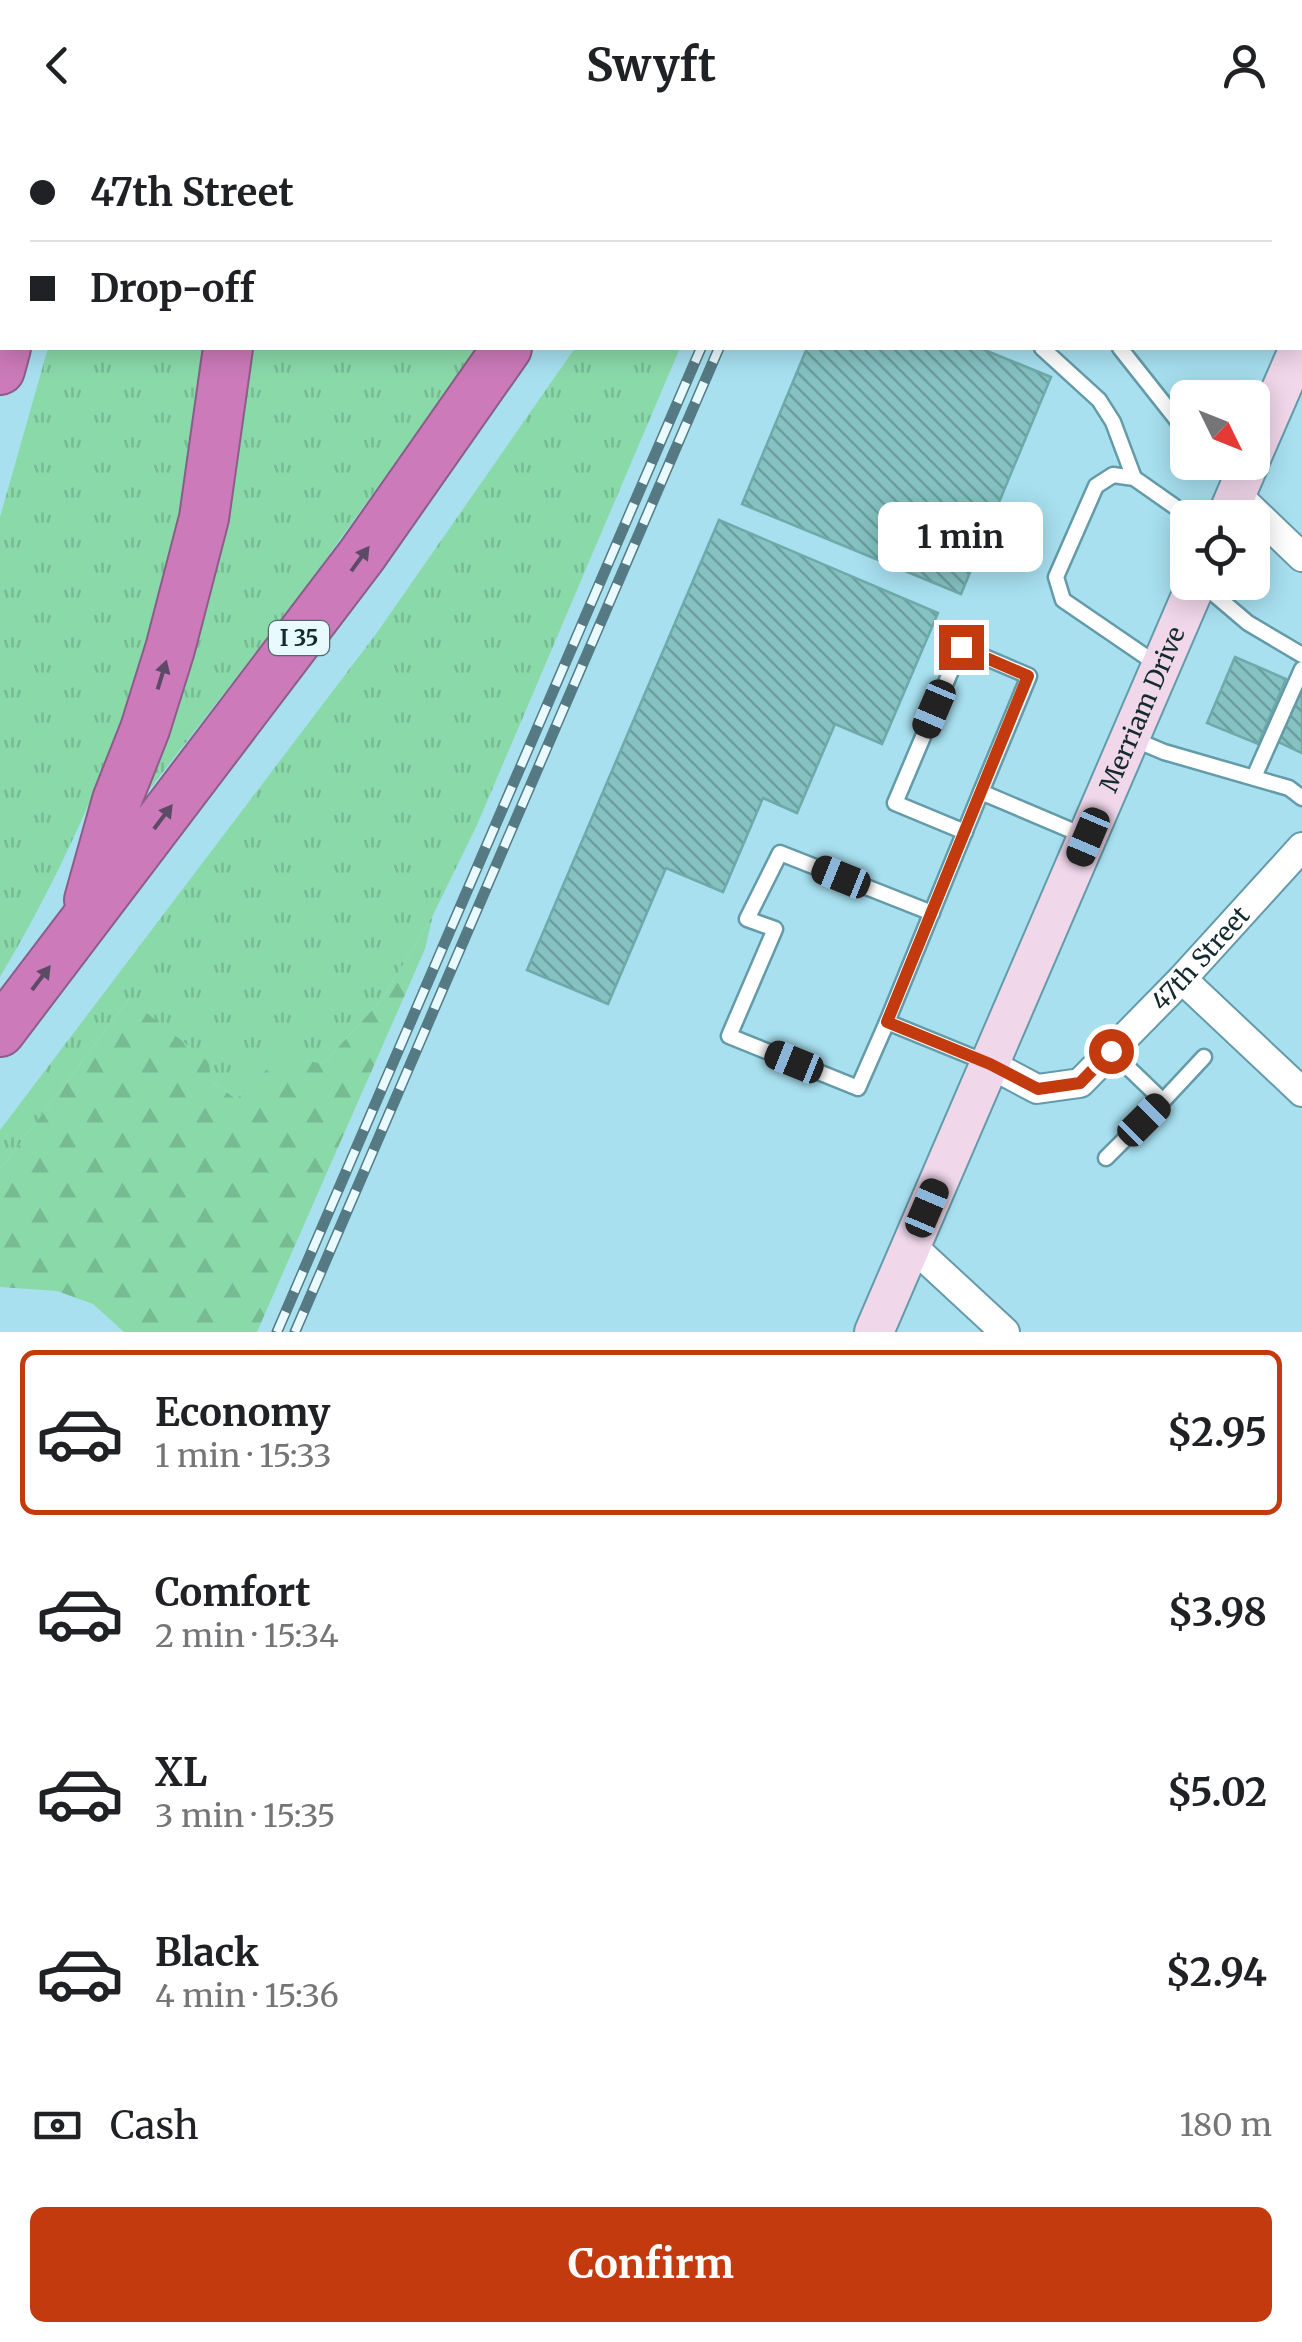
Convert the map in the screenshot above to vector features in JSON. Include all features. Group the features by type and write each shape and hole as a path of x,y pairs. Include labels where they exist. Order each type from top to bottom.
{"highway":[{"path":"83,923 117,800 170,649 196,549 228,350"},
{"name":"I 35","path":"0,1032 362,555 506,350"}],"main road":[{"path":"1270,410 1298,350"},
{"name":"Merriam Drive","path":"874,1332 1191,600"}],"street":[{"path":"1239,480 1302,557"},
{"name":"47th Street","path":"990,1064 1038,1089 1080,1083 1302,846"},
{"path":"1182,978 1302,1092"},
{"path":"911,1245 1005,1332"}],"lane":[{"path":"1044,350 1099,400 1113,422 1134,478"},
{"path":"1122,350 1170,411"},
{"path":"1161,667 1064,600 1056,577 1096,486 1113,475 1134,478 1170,504"},
{"path":"1221,600 1248,623 1302,655"},
{"path":"932,913 780,852 748,919 775,929 729,1036 858,1088 932,913 965,832 1028,676 961,647 895,803 965,832"},
{"path":"1254,777 1302,669"},
{"path":"1130,738 1164,752 1300,791"},
{"path":"981,792 1088,837"},
{"path":"887,1022 990,1064"},
{"path":"1111,1051 1163,1100"},
{"path":"1106,1158 1204,1057"}],"green space":[{"path":"47,350 203,350 180,513 138,674 77,829 0,977 0,517"},
{"path":"245,350 476,350 306,587 136,807"},
{"path":"574,350 679,350 477,825 433,915 383,998 323,1064 282,1056 236,1099 211,1081 129,999 0,1170 0,1130 376,634"},
{"path":"433,915 425,949 257,1332 124,1332 93,1304 57,1291 0,1287 0,1170 129,999 209,1062 211,1081 236,1099 282,1055 323,1064 383,998"}],"building":[{"path":"806,350 985,350 1051,377 961,594 742,504"},
{"path":"719,520 938,613 882,744 835,724 797,813 763,798 723,892 666,868 608,1004 527,970"},
{"path":"1235,657 1286,679 1258,744 1207,723"},
{"path":"1302,695 1302,753 1278,742"}],"railway":[{"path":"277,1332 700,350"},
{"path":"295,1332 718,350"}],"route":[{"path":"961,647 1028,676 887,1022 990,1064 1038,1089 1080,1083 1111,1051"}]}
